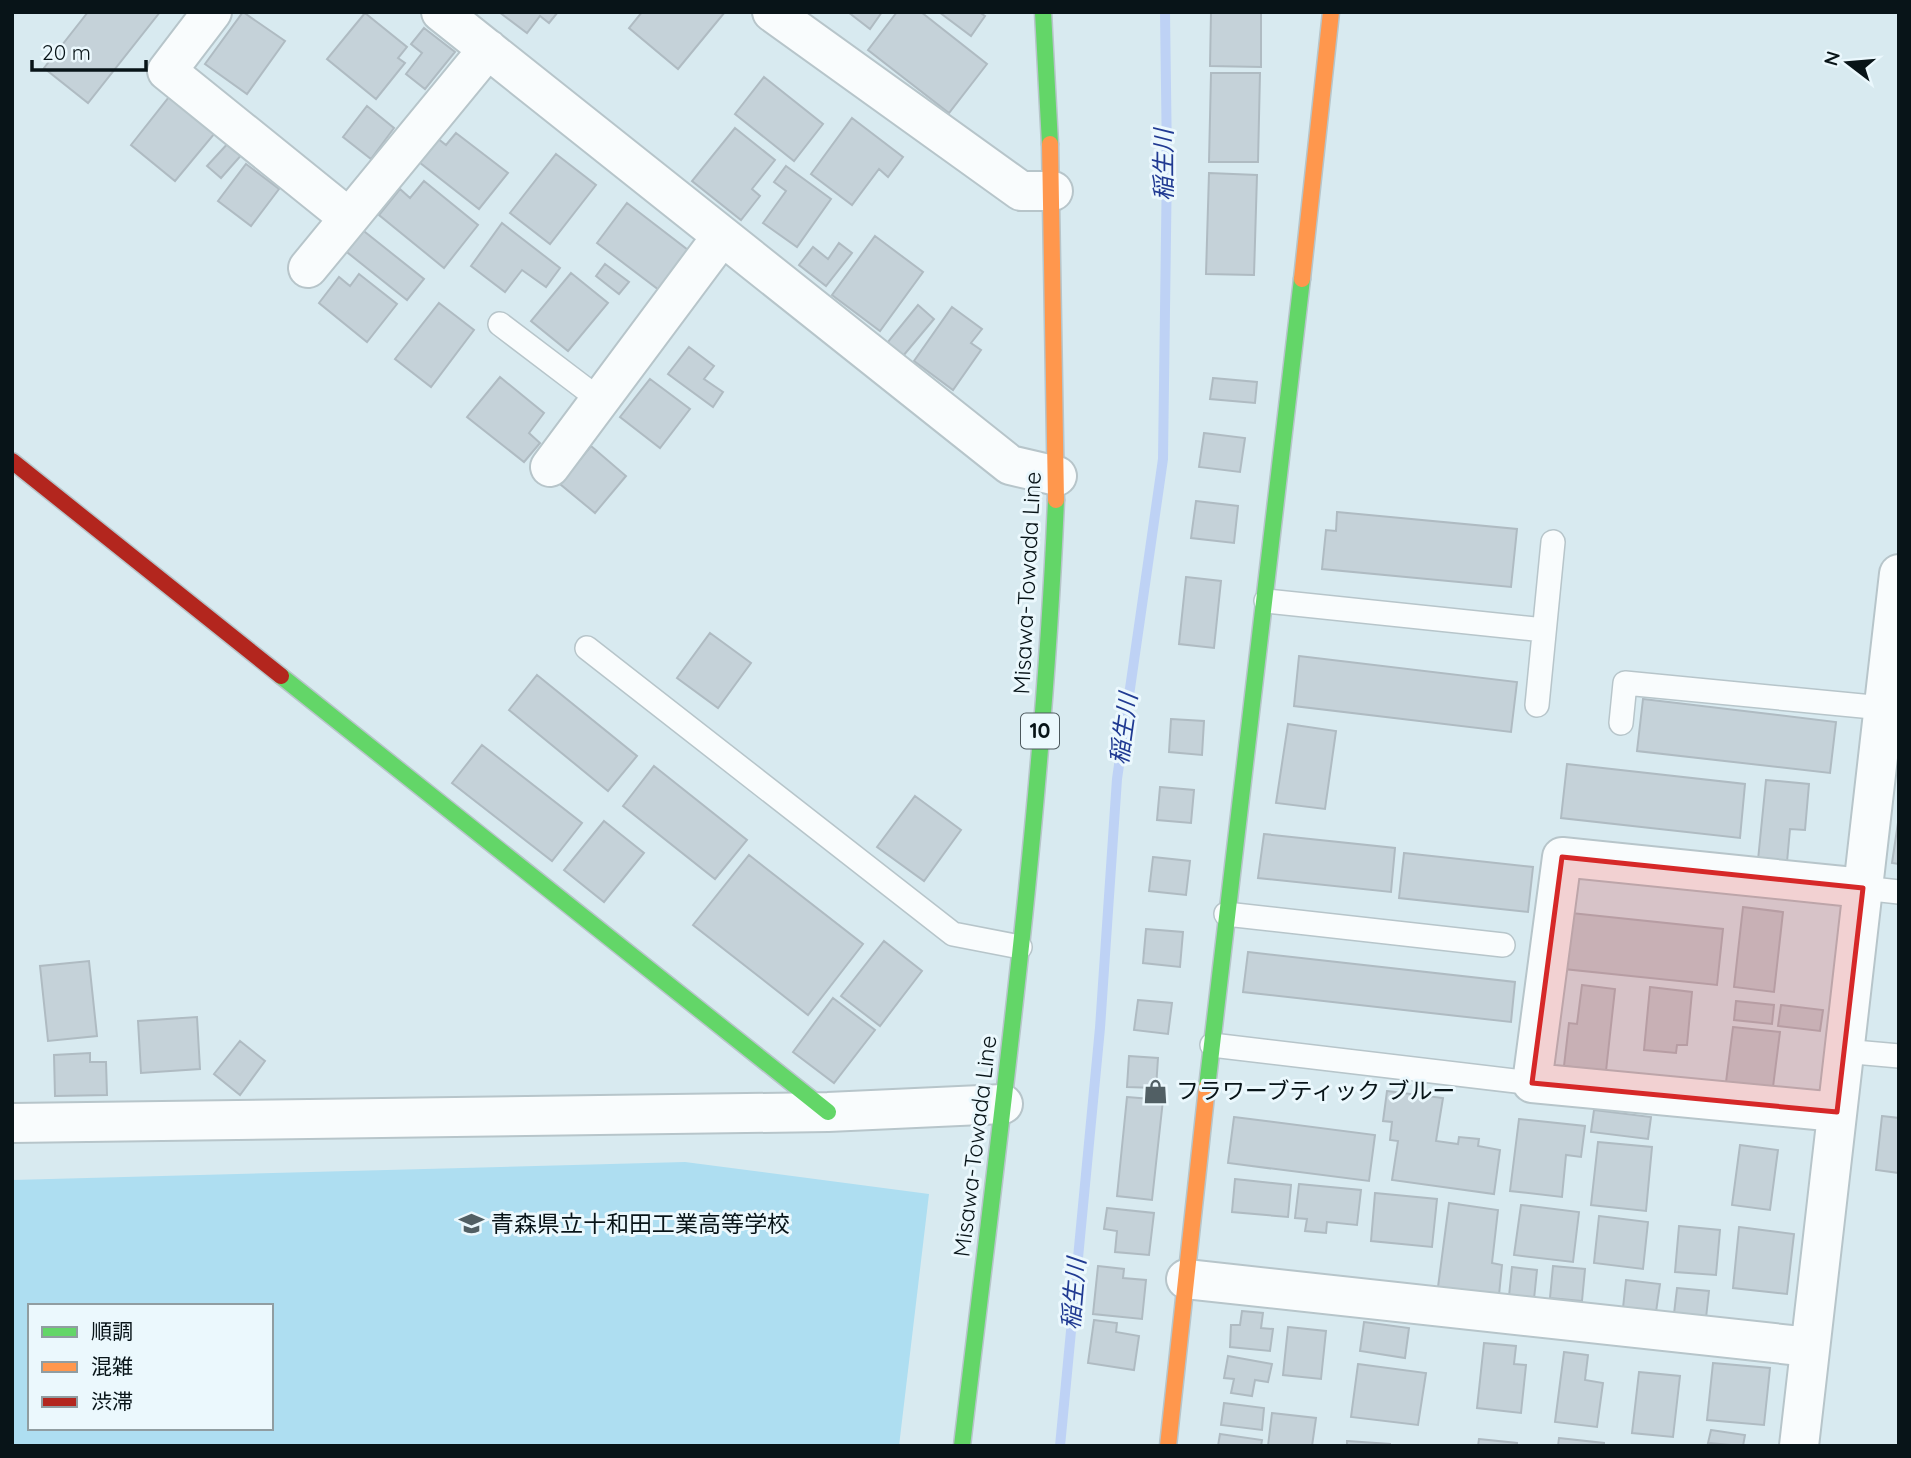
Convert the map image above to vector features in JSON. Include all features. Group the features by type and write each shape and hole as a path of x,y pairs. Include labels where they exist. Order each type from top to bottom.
{"street":[{"path":"212,12 167,71 349,218"},
{"path":"442,12 1010,465 1057,476"},
{"path":"772,12 1021,191 1053,191"},
{"name":"Misawa-Towada Line","path":"962,1446 1020,947 1052,595 1057,476 1053,191 1043,12"},
{"path":"1168,1446 1226,914 1266,601 1331,12"},
{"path":"308,268 488,49"},
{"path":"550,467 722,236"},
{"path":"12,461 828,1112"},
{"path":"1799,1446 1843,1051 1881,890 1889,694 1899,574"},
{"path":"1837,1112 1532,1083 1562,857 1881,890"},
{"path":"12,1123 828,1112 1003,1104"},
{"path":"1186,1279 1810,1347"}],"lane":[{"path":"500,324 600,400"},
{"path":"1537,705 1553,542"},
{"path":"1266,601 1545,630"},
{"path":"587,648 953,934 1020,947"},
{"path":"1621,723 1625,683 1889,694"},
{"path":"1226,914 1503,945"},
{"path":"1212,1045 1532,1083"},
{"path":"1843,1051 1899,1056"}],"highlighted area":[{"path":"1562,857 1863,888 1837,1112 1532,1083"}],"shaded area":[{"name":"青森県立十和田工業高等学校","path":"685,1162 929,1194 899,1446 12,1446 12,1180"}],"building":[{"path":"88,12 160,12 88,103 44,68"},
{"path":"243,12 285,41 247,94 205,64"},
{"path":"499,12 558,12 549,23 540,16 527,33"},
{"path":"642,12 725,12 678,69 629,28"},
{"path":"848,12 882,12 870,29"},
{"path":"897,12 921,12 987,64 949,113 868,50"},
{"path":"939,12 979,12 985,16 971,36"},
{"path":"1211,12 1261,12 1261,67 1210,66"},
{"path":"365,13 407,47 398,58 405,63 376,99 327,59"},
{"path":"424,28 455,52 425,89 406,74 422,53 411,44"},
{"path":"1211,73 1260,73 1258,162 1209,162"},
{"path":"764,77 823,124 794,161 735,114"},
{"path":"169,97 215,133 175,181 131,145"},
{"path":"367,106 394,128 371,159 343,137"},
{"path":"852,118 903,157 888,177 879,169 852,205 811,174"},
{"path":"735,128 775,160 752,189 760,196 741,220 692,181"},
{"path":"456,133 508,173 479,209 419,162 437,138 446,145"},
{"path":"231,140 244,152 221,178 207,166"},
{"path":"556,154 596,185 550,244 510,213"},
{"path":"246,164 279,189 251,226 218,201"},
{"path":"786,166 831,199 797,247 763,223 786,191 774,182"},
{"path":"1209,173 1257,175 1254,275 1206,274"},
{"path":"424,181 478,225 444,268 379,215 400,189 410,198"},
{"path":"627,203 688,250 659,290 597,243"},
{"path":"502,223 560,268 546,287 522,270 505,292 471,266"},
{"path":"360,228 424,279 407,300 343,249"},
{"path":"875,236 923,272 880,331 832,295"},
{"path":"839,243 852,253 826,286 799,265 813,247 828,259"},
{"path":"605,264 629,282 619,294 596,276"},
{"path":"571,273 608,303 568,351 531,321"},
{"path":"359,274 397,304 367,342 319,303 339,277 350,286"},
{"path":"439,303 474,330 431,387 395,359"},
{"path":"918,305 934,319 903,356 887,343"},
{"path":"952,307 982,329 971,343 981,350 953,390 914,361"},
{"path":"689,347 714,366 704,379 723,392 713,407 668,374"},
{"path":"500,377 544,413 529,433 540,443 524,462 467,417"},
{"path":"1213,378 1257,382 1255,403 1210,399"},
{"path":"650,379 690,409 660,448 620,417"},
{"path":"1204,433 1245,438 1240,472 1199,467"},
{"path":"591,446 626,476 595,513 560,484"},
{"path":"1196,501 1238,506 1234,543 1191,538"},
{"path":"1337,512 1517,529 1511,587 1322,569 1326,530 1336,531"},
{"path":"1186,577 1221,581 1214,648 1179,644"},
{"path":"710,633 751,663 718,708 677,678"},
{"path":"1299,656 1517,682 1511,732 1294,706"},
{"path":"537,675 637,756 608,791 509,710"},
{"path":"1643,699 1836,722 1830,773 1637,751"},
{"path":"1171,719 1204,721 1202,755 1169,752"},
{"path":"1288,724 1336,731 1325,809 1276,803"},
{"path":"482,745 582,823 552,861 452,783"},
{"path":"1567,764 1745,784 1740,838 1561,818"},
{"path":"654,766 747,840 715,879 623,806"},
{"path":"1766,780 1809,784 1805,830 1790,829 1787,862 1758,860"},
{"path":"1160,787 1194,790 1191,823 1157,820"},
{"path":"915,796 961,830 924,881 877,847"},
{"path":"1899,816 1899,864 1892,863"},
{"path":"604,821 644,853 604,902 564,870"},
{"path":"1264,834 1395,848 1391,892 1258,878"},
{"path":"1404,853 1533,867 1528,912 1399,898"},
{"path":"749,855 863,944 808,1015 693,925"},
{"path":"1153,857 1190,861 1186,895 1149,891"},
{"path":"1743,907 1783,912 1774,992 1734,987"},
{"path":"1571,913 1723,929 1717,985 1564,969"},
{"path":"1146,929 1183,932 1180,967 1143,963"},
{"path":"884,941 922,971 880,1026 841,996"},
{"path":"1248,952 1515,982 1511,1022 1243,992"},
{"path":"89,961 97,1036 48,1041 40,966"},
{"path":"1582,985 1615,989 1606,1071 1564,1066 1569,1023 1577,1024"},
{"path":"1650,987 1692,992 1687,1045 1677,1045 1676,1053 1644,1050"},
{"path":"833,998 875,1030 834,1083 793,1052"},
{"path":"1138,1000 1172,1003 1168,1034 1134,1030"},
{"path":"1736,1001 1774,1005 1772,1024 1734,1020"},
{"path":"1781,1005 1823,1010 1820,1031 1778,1026"},
{"path":"197,1017 200,1069 141,1073 138,1021"},
{"path":"1733,1027 1780,1032 1773,1087 1726,1082"},
{"path":"240,1041 265,1061 240,1095 214,1074"},
{"path":"90,1053 90,1062 106,1062 107,1095 55,1096 54,1055"},
{"path":"1129,1056 1158,1058 1156,1088 1127,1087"},
{"path":"1387,1091 1443,1098 1436,1141 1458,1144 1459,1137 1479,1139 1478,1146 1500,1150 1494,1194 1392,1180 1398,1141 1390,1140 1392,1122 1383,1121"},
{"path":"1127,1097 1163,1100 1152,1200 1117,1196"},
{"path":"1594,1110 1651,1117 1648,1139 1591,1132"},
{"path":"1882,1116 1899,1118 1899,1173 1876,1170"},
{"path":"1234,1117 1375,1135 1369,1181 1228,1163"},
{"path":"1519,1119 1585,1126 1581,1157 1566,1155 1562,1197 1510,1191"},
{"path":"1598,1142 1652,1147 1646,1211 1591,1205"},
{"path":"1740,1145 1778,1150 1770,1210 1732,1205"},
{"path":"1235,1179 1291,1185 1288,1217 1232,1212"},
{"path":"1299,1184 1361,1190 1357,1225 1327,1222 1326,1233 1305,1231 1307,1219 1295,1218"},
{"path":"1375,1193 1437,1199 1432,1247 1371,1241"},
{"path":"1449,1203 1498,1210 1492,1263 1502,1265 1499,1295 1438,1287"},
{"path":"1521,1205 1579,1212 1573,1262 1514,1255"},
{"path":"1107,1208 1154,1213 1149,1255 1115,1252 1117,1231 1104,1229"},
{"path":"1599,1216 1648,1222 1643,1269 1594,1263"},
{"path":"1679,1226 1720,1230 1716,1275 1675,1272"},
{"path":"1739,1227 1794,1234 1787,1294 1733,1288"},
{"path":"1098,1266 1124,1269 1123,1278 1146,1280 1142,1319 1093,1314"},
{"path":"1553,1266 1585,1269 1582,1301 1550,1298"},
{"path":"1512,1267 1537,1270 1534,1299 1509,1296"},
{"path":"1626,1280 1660,1284 1656,1312 1623,1308"},
{"path":"1677,1288 1709,1291 1706,1318 1674,1314"},
{"path":"1242,1311 1263,1313 1261,1328 1273,1329 1270,1351 1230,1347 1231,1325 1240,1325"},
{"path":"1094,1320 1117,1323 1116,1332 1139,1336 1134,1370 1088,1363"},
{"path":"1364,1322 1409,1328 1405,1358 1360,1351"},
{"path":"1288,1327 1326,1331 1321,1379 1283,1375"},
{"path":"1484,1343 1516,1346 1514,1364 1526,1365 1521,1413 1477,1408"},
{"path":"1564,1352 1588,1355 1585,1380 1603,1383 1597,1427 1555,1422"},
{"path":"1228,1356 1272,1364 1268,1382 1255,1380 1252,1396 1231,1393 1234,1379 1224,1378"},
{"path":"1713,1363 1770,1368 1764,1425 1707,1420"},
{"path":"1358,1364 1426,1373 1418,1425 1351,1417"},
{"path":"1639,1372 1680,1376 1673,1437 1632,1433"},
{"path":"1224,1403 1264,1408 1262,1430 1221,1425"},
{"path":"1272,1413 1316,1418 1312,1446 1268,1446"},
{"path":"1711,1430 1745,1435 1743,1446 1708,1443"},
{"path":"1220,1434 1262,1440 1261,1446 1218,1446"},
{"path":"1559,1438 1604,1443 1604,1446 1558,1446"},
{"path":"1479,1439 1517,1443 1517,1446 1478,1446"},
{"path":"1347,1441 1390,1444 1390,1446 1347,1446"}],"waterway":[{"name":"稲生川","path":"1060,1446 1100,1028 1117,779 1163,459 1167,161 1165,12"}],"traffic: fast":[{"path":"1043,12 1050,144"},
{"path":"1207,1087 1302,279"},
{"path":"962,1446 1005,1092 1030,856 1050,619 1056,500"},
{"path":"281,676 828,1112"}],"traffic: slow":[{"path":"1302,279 1331,12"},
{"path":"1050,144 1056,500"},
{"path":"1168,1446 1207,1087"}],"traffic: jam":[{"path":"12,461 281,676"}],"place":[{"name":"フラワーブティック ブルー","path":"1156,1091"},
{"name":"青森県立十和田工業高等学校","path":"471,1224"}]}
